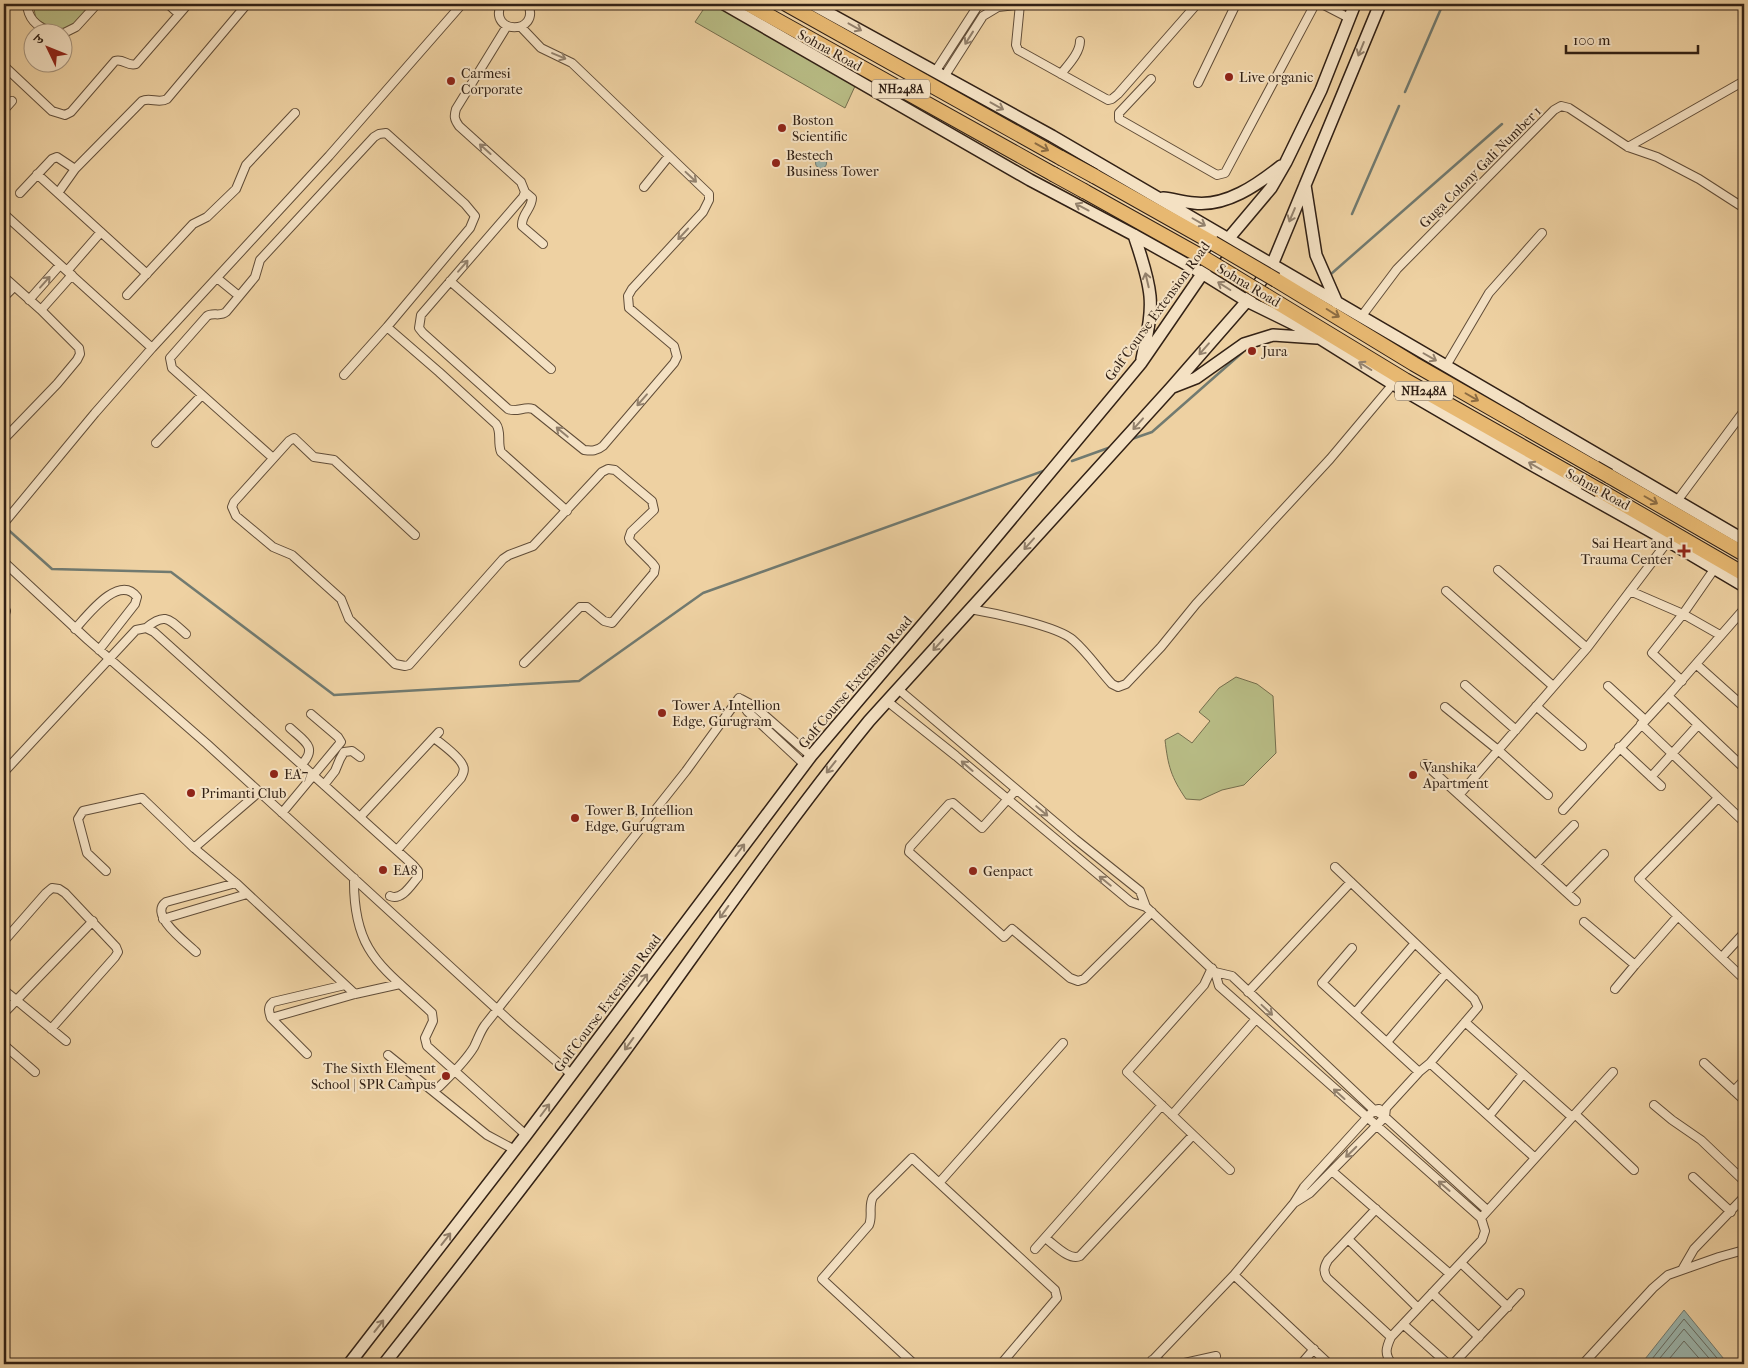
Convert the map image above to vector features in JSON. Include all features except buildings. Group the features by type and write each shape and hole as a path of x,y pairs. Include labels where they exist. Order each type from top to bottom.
{"highway":[{"name":"Sohna Road","path":"748,4 1204,258 1590,489 1744,574"},
{"name":"Sohna Road","path":"786,4 1213,243 1414,364 1744,554"}],"main road":[{"path":"724,4 996,161 1202,272 1248,301 1310,332 1393,384 1590,489 1668,541 1744,586"},
{"path":"812,4 1082,154 1744,540"},
{"name":"Golf Course Extension Road","path":"349,1364 515,1150 808,761 1142,363 1202,272 1227,239 1271,188 1286,162 1321,90 1355,4"},
{"path":"384,1364 621,1056 763,857 830,768 887,701 1248,301 1272,265 1380,4"},
{"path":"1059,195 1082,154"},
{"path":"1154,196 1195,203 1212,203 1256,186 1286,162"},
{"path":"1305,185 1316,255 1338,303"},
{"path":"1134,235 1148,280 1150,296 1150,315 1142,363"},
{"path":"1171,388 1196,378 1244,344 1273,335 1320,338"},
{"path":"1590,489 1609,460"}],"street":[{"path":"27,4 28,12 35,22"},
{"path":"72,29 97,4"},
{"path":"168,4 179,14"},
{"path":"4,66 52,112 65,115 71,112 115,62 120,60 131,65 136,64 188,4"},
{"path":"58,193 75,169 142,101 147,99 162,101 167,99 247,4"},
{"path":"5,521 152,348 329,156 462,4"},
{"path":"501,4 499,9 500,19 506,26 516,28 525,24 530,15 528,4"},
{"path":"940,74 980,4"},
{"path":"940,74 983,16 998,7 1020,5 1016,45 1018,50 1108,100 1112,99 1198,4"},
{"path":"1198,82 1236,4"},
{"path":"1151,79 1119,112 1119,119 1216,176 1221,176 1225,173 1315,4"},
{"path":"1322,4 1349,18"},
{"path":"506,26 456,109 454,116 459,126 521,182 525,192 532,198 532,203 524,213 521,221 522,226 543,244"},
{"path":"521,27 541,48 572,62 709,194 709,200 703,212 632,289 628,296 629,308 674,346 676,357 674,363 598,450 584,450 533,409 515,411 508,408 423,334 419,328 421,315 523,197 525,192"},
{"path":"1061,74 1076,55 1080,41"},
{"path":"1628,148 1744,81"},
{"path":"4,110 12,101"},
{"name":"Guga Colony Gali Number 1","path":"1361,317 1397,269 1554,110 1561,106 1569,108 1628,148 1666,161 1699,179 1744,208"},
{"path":"127,295 193,224 207,217 236,189 246,165 295,113"},
{"path":"273,458 201,396 172,368 170,358 206,316 223,314 255,277 260,260 374,137 386,133 465,204 475,216 470,228 344,375"},
{"path":"20,193 57,156 75,169"},
{"path":"644,187 669,156"},
{"path":"37,174 147,274"},
{"path":"4,214 152,348"},
{"path":"41,310 101,232"},
{"path":"1446,366 1489,293 1542,232"},
{"path":"29,300 60,265"},
{"path":"4,277 79,348 80,354 57,384 4,439"},
{"path":"218,278 239,296"},
{"path":"450,281 551,369"},
{"path":"4,297 14,287"},
{"path":"387,327 496,424 500,429 498,445 501,452 567,511"},
{"path":"970,609 1005,616 1050,629 1072,639 1112,684 1118,687 1126,684 1161,647 1196,604 1330,459 1393,384"},
{"path":"156,443 201,396"},
{"path":"1678,501 1744,411"},
{"path":"415,534 334,460 314,457 294,438 288,440 234,502 232,508 272,547 292,555 341,600 350,620 395,664 400,666 409,665 503,559 533,546 602,472 608,469 615,470 652,501 654,510 631,532 629,538 630,542 655,567 654,573 612,622 604,621 587,606 580,607 524,663"},
{"path":"1458,795 1587,648 1668,541"},
{"path":"4,562 99,650 146,690 571,1074"},
{"path":"1682,681 1652,653 1683,614 1715,568"},
{"path":"1498,570 1587,648"},
{"path":"76,629 106,596 128,590 133,592 137,597 135,604 99,650"},
{"path":"1446,591 1553,686"},
{"path":"1630,591 1683,614 1720,635"},
{"path":"4,607 6,610 4,617"},
{"path":"1562,810 1682,681 1744,609"},
{"path":"4,772 136,630 146,628 164,617 186,634"},
{"path":"146,628 154,632 413,865 418,874 415,880 402,895 397,898 390,896"},
{"path":"1696,664 1744,706"},
{"path":"1465,685 1516,730"},
{"path":"1608,686 1672,754 1744,822"},
{"path":"898,689 1074,839 1140,891 1149,909 1213,970 1219,986 1481,1218 1484,1235 1482,1240 1391,1337 1386,1349 1386,1356 1392,1364"},
{"path":"1668,696 1744,768"},
{"path":"439,1087 475,1046 480,1031 686,771 739,698 747,711 808,761"},
{"path":"887,701 1131,902 1149,909"},
{"path":"1536,706 1582,746"},
{"path":"1445,707 1498,750 1548,795"},
{"path":"282,813 341,742 338,737 311,714"},
{"path":"4,723 4,730"},
{"path":"1651,777 1698,725"},
{"path":"290,728 308,745 310,750 308,758 302,764"},
{"path":"360,817 437,735 463,766 464,772 461,778 397,850"},
{"path":"1620,747 1661,786"},
{"path":"324,785 335,771 344,752 352,751 360,757"},
{"path":"1425,764 1576,901"},
{"path":"984,780 992,769"},
{"path":"1016,790 982,828 953,803 949,804 910,847 909,852 1004,937 1012,929 1070,978 1078,981 1084,979 1149,909"},
{"path":"194,848 259,792"},
{"path":"106,870 87,853 78,819 83,811 142,798 194,848 236,883 355,994"},
{"path":"1718,798 1639,879 1744,979"},
{"path":"1536,864 1574,825"},
{"path":"1566,892 1604,854"},
{"path":"1294,1203 1310,1194 1385,1117 1386,1108 1419,1072 1430,1063 1478,1007 1474,999 1335,867"},
{"path":"354,878 356,913 360,932 370,952 379,964 432,1013 434,1021 427,1032 425,1042 431,1050 526,1135"},
{"path":"1248,992 1350,882"},
{"path":"196,952 163,918 160,910 162,905 166,902 236,883"},
{"path":"223,887 226,900"},
{"path":"4,941 46,892 52,888 59,889 65,893 116,947 118,952 109,965 51,1029"},
{"path":"163,918 247,894"},
{"path":"180,899 184,912"},
{"path":"1615,989 1678,916"},
{"path":"4,1013 93,921"},
{"path":"1584,922 1635,965"},
{"path":"1722,957 1744,933"},
{"path":"1355,1013 1415,943"},
{"path":"1352,948 1322,983 1419,1072"},
{"path":"1213,970 1232,976 1374,1110 1385,1117 1487,1210"},
{"path":"1213,970 1204,985 1127,1072 1230,1170"},
{"path":"1386,1042 1446,973"},
{"path":"271,1018 355,994 400,984"},
{"path":"307,1054 271,1018 269,1010 273,1002 345,985"},
{"path":"4,990 66,1042"},
{"path":"1172,1115 1256,1019"},
{"path":"1465,1022 1634,1170"},
{"path":"939,1183 1063,1043"},
{"path":"4,1044 35,1072"},
{"path":"388,1055 487,1135 515,1150"},
{"path":"1430,1063 1534,1157"},
{"path":"1704,1063 1744,1100"},
{"path":"1481,1218 1612,1072"},
{"path":"1489,1116 1523,1074"},
{"path":"1734,1091 1744,1080"},
{"path":"1035,1249 1162,1105"},
{"path":"1654,1105 1701,1140 1744,1181"},
{"path":"1150,1362 1234,1275 1294,1203 1304,1188 1366,1118 1374,1110 1386,1108"},
{"path":"1045,1238 1070,1256 1076,1258 1080,1256 1193,1135"},
{"path":"914,1364 822,1278 869,1225 871,1221 870,1202 873,1197 912,1158 1055,1290 1057,1298 1001,1364"},
{"path":"1332,1171 1450,1274"},
{"path":"1693,1177 1731,1212"},
{"path":"1682,1268 1694,1249 1744,1197"},
{"path":"1376,1209 1328,1260 1324,1267 1324,1272 1327,1278 1391,1337"},
{"path":"1348,1239 1418,1308"},
{"path":"1583,1364 1653,1288 1668,1275 1682,1268 1744,1250"},
{"path":"1460,1263 1508,1307"},
{"path":"1234,1275 1329,1364"},
{"path":"1453,1364 1520,1293"},
{"path":"1432,1294 1479,1337"},
{"path":"1403,1324 1448,1364"},
{"path":"1301,1364 1314,1349"},
{"path":"1180,1364 1216,1356"},
{"path":"1150,1362 1168,1364"}],"green space":[{"path":"33,4 92,4 72,26 72,22 42,22 36,19"},
{"path":"707,4 712,4 856,84 845,108 695,22"},
{"path":"1236,677 1257,684 1273,696 1276,753 1244,785 1222,790 1200,800 1186,799 1171,771 1165,740 1178,733 1192,743 1210,721 1199,712 1219,688"}],"water":[{"name":"Bestech Business Tower","path":"821,157 827,163 821,169 815,163"},
{"path":"1684,1310 1728,1364 1643,1364"}],"waterway":[{"path":"1405,92 1443,4"},
{"path":"1352,214 1399,106"},
{"path":"1331,274 1502,124"},
{"path":"1129,440 1152,432 1243,352"},
{"path":"1072,461 1111,447"},
{"path":"4,526 52,569 171,572 334,695 579,681 703,593 1046,470"}],"place":[{"name":"Live organic","path":"1229,77"},
{"name":"Carmesi Corporate","path":"451,81"},
{"name":"Boston Scientific","path":"782,128"},
{"name":"Bestech Business Tower","path":"776,163"},
{"name":"Jura","path":"1252,351"},
{"name":"Sai Heart and Trauma Center","path":"1684,551"},
{"name":"Tower A, Intellion Edge, Gurugram","path":"662,713"},
{"name":"EA7","path":"274,774"},
{"name":"Vanshika Apartment","path":"1413,775"},
{"name":"Primanti Club","path":"191,793"},
{"name":"Tower B, Intellion Edge, Gurugram","path":"575,818"},
{"name":"EA8","path":"383,870"},
{"name":"Genpact","path":"973,871"},
{"name":"The Sixth Element School | SPR Campus","path":"446,1076"}]}
